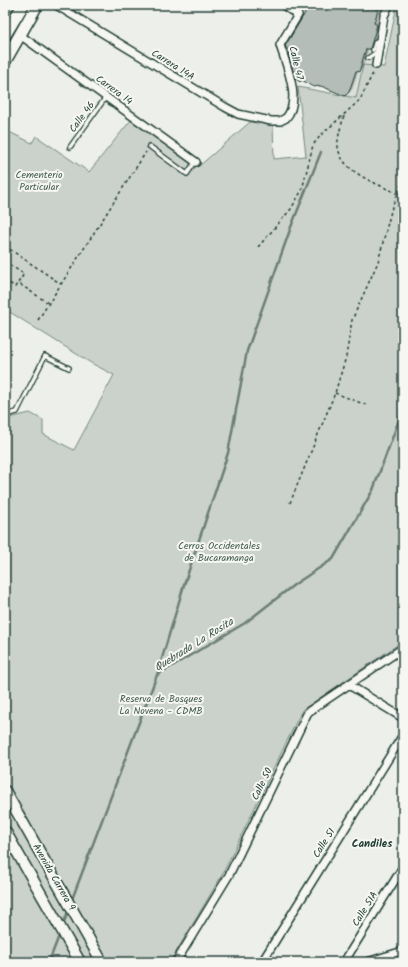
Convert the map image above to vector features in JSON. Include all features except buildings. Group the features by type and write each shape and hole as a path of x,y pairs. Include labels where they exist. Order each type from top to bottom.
{"main road":[{"path":"6,29 23,5"},
{"path":"5,61 37,5"},
{"name":"Avenida Carrera 9","path":"5,791 102,962"},
{"name":"Avenida Carrera 9","path":"5,830 80,962"}],"street":[{"name":"Carrera 14A","path":"56,5 225,108 238,114 271,122 280,121 286,118"},
{"name":"Calle 47","path":"282,5 298,15 280,45 292,89 292,107 286,118"},
{"path":"376,66 375,51 380,39 384,16 389,5"},
{"name":"Carrera 14","path":"20,35 196,162"},
{"name":"Calle 50","path":"176,962 229,875 308,712 403,648"},
{"path":"349,685 403,718"},
{"name":"Calle 51","path":"262,962 403,735"},
{"name":"Calle 51A","path":"344,962 403,867"},
{"path":"367,962 403,951"}],"lane":[{"path":"368,58 375,55 375,51"},
{"name":"Calle 46","path":"70,147 106,97"},
{"path":"149,146 187,174 196,162"},
{"path":"5,415 17,412 45,356 69,368"}],"path":[{"path":"258,247 291,209 302,190 313,145 320,135 345,115 360,100 376,66"},
{"path":"345,115 338,140 341,159 353,171 398,194"},
{"path":"38,320 149,146"},
{"path":"290,503 335,393 346,357 352,320 378,262 392,207 403,182"},
{"path":"5,246 61,284"},
{"path":"5,262 24,274 15,287 5,280"},
{"path":"18,283 49,304"},
{"path":"335,393 366,405"}],"shaded area":[{"path":"371,45 376,45 373,66 363,65 356,99 345,96 349,92 356,71 359,72 366,49 370,49"}],"green space":[{"name":"Cerros Occidentales de Bucaramanga","path":"397,5 403,5 403,641 302,710 222,875 170,962 5,962 5,419 30,413 43,420 43,434 74,450 114,375 91,363 5,309 5,130 32,143 36,136 89,172 131,120 198,167 250,122 273,125 274,159 306,156 298,87 356,98 363,65 384,67"}],"waterway":[{"path":"157,675 184,585 228,453 247,351 291,227 321,152"},
{"name":"Quebrada La Rosita","path":"71,902 157,675 245,623 295,584 333,559 373,490 403,409"},
{"name":"Quebrada La Rosita","path":"63,925 69,909"},
{"name":"Quebrada La Rosita","path":"49,962 60,933"}],"district":[{"name":"Candiles","path":"372,844"}],"park label":[{"name":"Cementerio Particular","path":"39,180"},
{"name":"Reserva de Bosques La Novena - CDMB","path":"161,704"}]}
